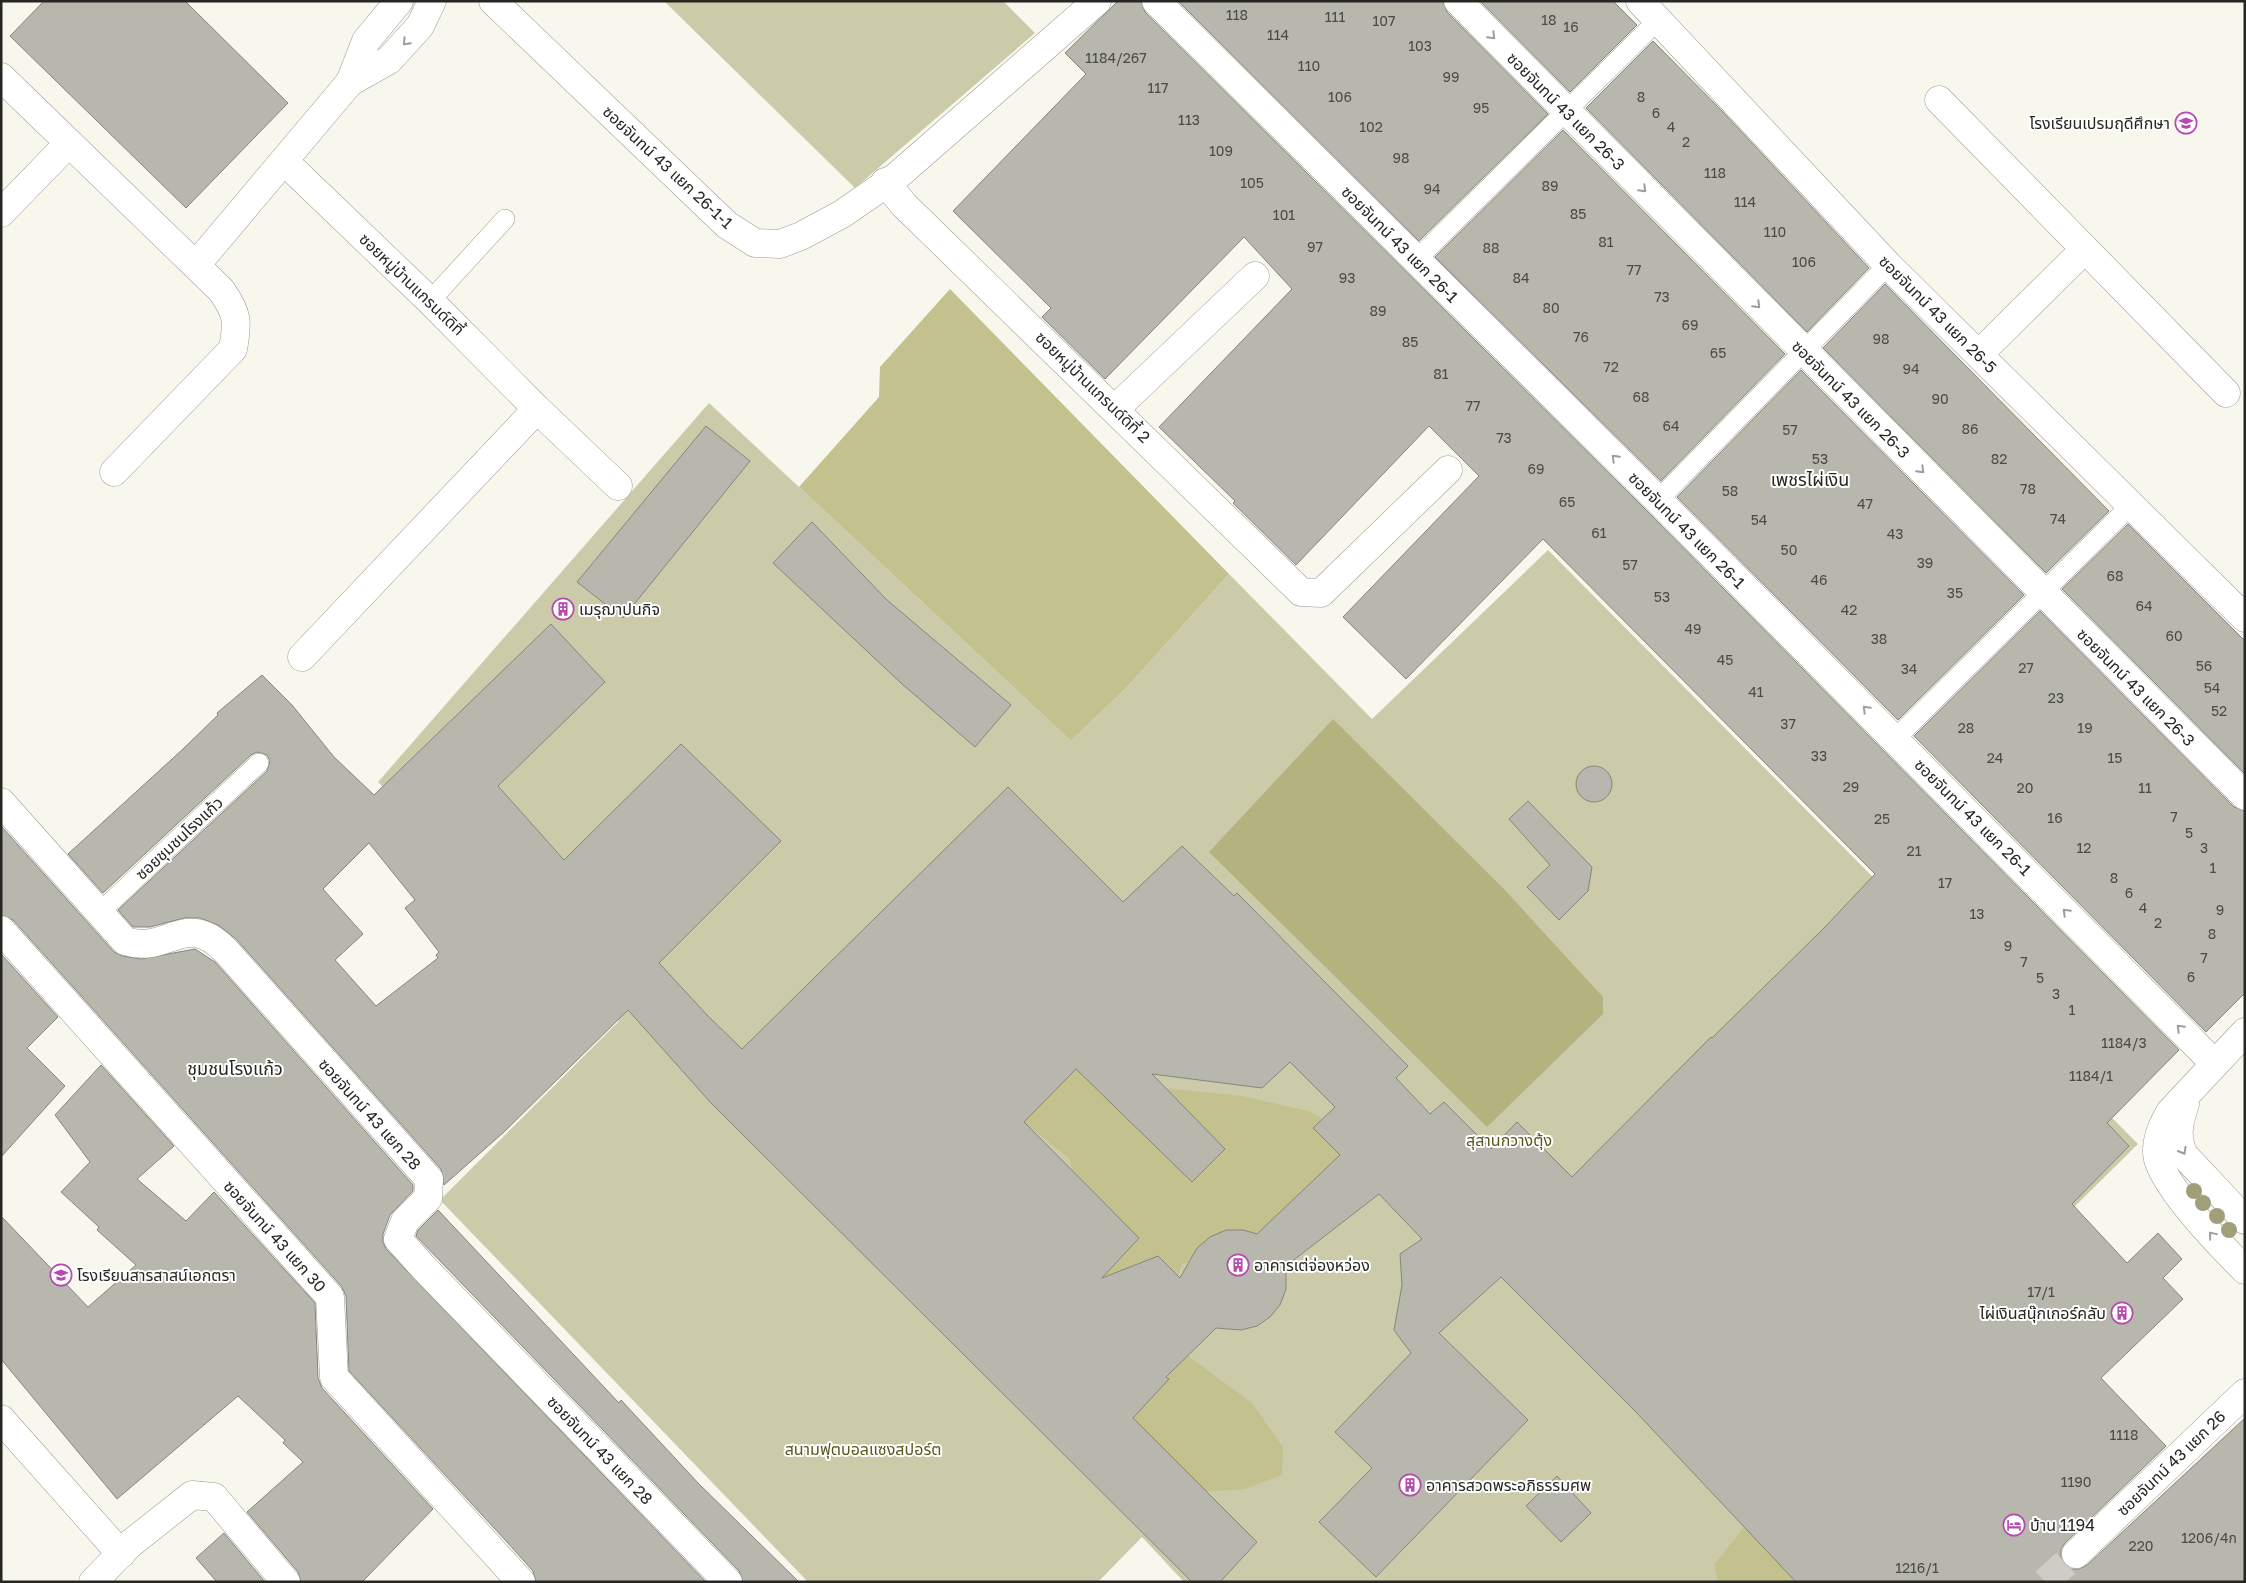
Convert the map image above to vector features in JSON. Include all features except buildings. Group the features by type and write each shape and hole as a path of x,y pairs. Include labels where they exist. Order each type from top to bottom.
{"street":[{"path":"196,265 350,82 366,41 399,1"},
{"path":"350,82 389,60 420,26 432,1"},
{"name":"ซอยจันทน์ 43 แยก 26-1-1","path":"493,1 726,225 755,243 780,244 801,236 842,214 885,182 897,176 1097,1"},
{"name":"ซอยจันทน์ 43 แยก 26-1","path":"1156,1 1658,500 2214,1063"},
{"name":"ซอยจันทน์ 43 แยก 26-3","path":"1458,1 2041,593 2245,796"},
{"name":"ซอยจันทน์ 43 แยก 26-5","path":"1649,10 1888,265 2245,618"},
{"path":"1,77 222,290 232,305 238,321 233,349 114,472"},
{"path":"1938,100 2226,392"},
{"path":"1,213 68,143"},
{"name":"ซอยหมู่บ้านแกรนด์ดิที้","path":"284,161 430,300 537,410 618,486"},
{"name":"ซอยหมู่บ้านแกรนด์ดิที้ 2","path":"885,182 904,205 1301,592 1322,593 1448,470"},
{"path":"1979,354 2085,249"},
{"path":"1115,409 1255,276"},
{"path":"302,657 537,410"},
{"name":"ซอยจันทน์ 43 แยก 28","path":"1,802 125,941 146,945 191,931 203,933 216,941 226,951 429,1180 428,1198 405,1221 398,1239 728,1582"},
{"name":"ซอยจันทน์ 43 แยก 30","path":"1,930 330,1297 334,1377 521,1582"},
{"path":"2245,1032 2190,1088 2170,1112 2162,1126 2158,1158 2168,1182 2224,1250 2245,1270"},
{"path":"2190,1088 2181,1117 2178,1143 2184,1155 2245,1220"},
{"name":"ซอยจันทน์ 43 แยก 26","path":"2076,1554 2245,1393"},
{"path":"1,1419 121,1554"},
{"path":"93,1582 121,1554 192,1495 205,1494 214,1497 286,1582"}],"lane":[{"path":"1416,260 1567,112 1649,10"},
{"path":"430,300 505,219"},
{"path":"1658,500 1888,265"},
{"path":"1895,738 2131,505"},
{"name":"ซอยชุมชนโรงแก้ว","path":"100,912 259,763"}],"green space":[{"path":"664,1 1003,1 1035,33 855,188"},
{"name":"สุสานกวางตุ้ง","path":"709,403 1071,741 1128,686 1229,574 1372,719 1548,550 2138,1144 1957,1323 1885,1582 1184,1582 1142,1537 1098,1582 808,1582 440,1200 619,1021 378,782"}],"shaded area":[{"path":"950,289 1229,574 1128,686 1071,741 799,487 879,397 880,367"},
{"path":"1333,719 1503,888 1603,997 1603,1014 1487,1127 1209,852"},
{"path":"934,1007 1126,1084 1242,1096 1309,1111 1348,1133 1336,1167 1269,1225 1217,1258 1182,1264 1168,1305 925,1228 1073,1182 1070,1159 1000,1104"},
{"path":"1184,1353 1252,1403 1283,1447 1282,1475 1245,1489 1200,1492 1113,1418"},
{"path":"1745,1526 1870,1582 1718,1582 1714,1565"}],"tunnel":[{"path":"2045,1582 2076,1554"}],"place":[{"name":"โรงเรียนเปรมฤดีศึกษา","path":"2186,123"},
{"name":"เมรุฌาปนกิจ","path":"563,609"},
{"name":"อาคารเต่จ่องหว่อง","path":"1238,1265"},
{"name":"โรงเรียนสารสาสน์เอกตรา","path":"61,1275"},
{"name":"ไผ่เงินสนุ๊กเกอร์คลับ","path":"2122,1313"},
{"name":"อาคารสวดพระอภิธรรมศพ","path":"1410,1485"},
{"name":"บ้าน 1194","path":"2014,1525"}],"district":[{"name":"เพชรไผ่เงิน","path":"1810,479"},
{"name":"ชุมชนโรงแก้ว","path":"235,1068"}],"park label":[{"name":"สนามฟุตบอลแซงสปอร์ต","path":"863,1449"}]}
